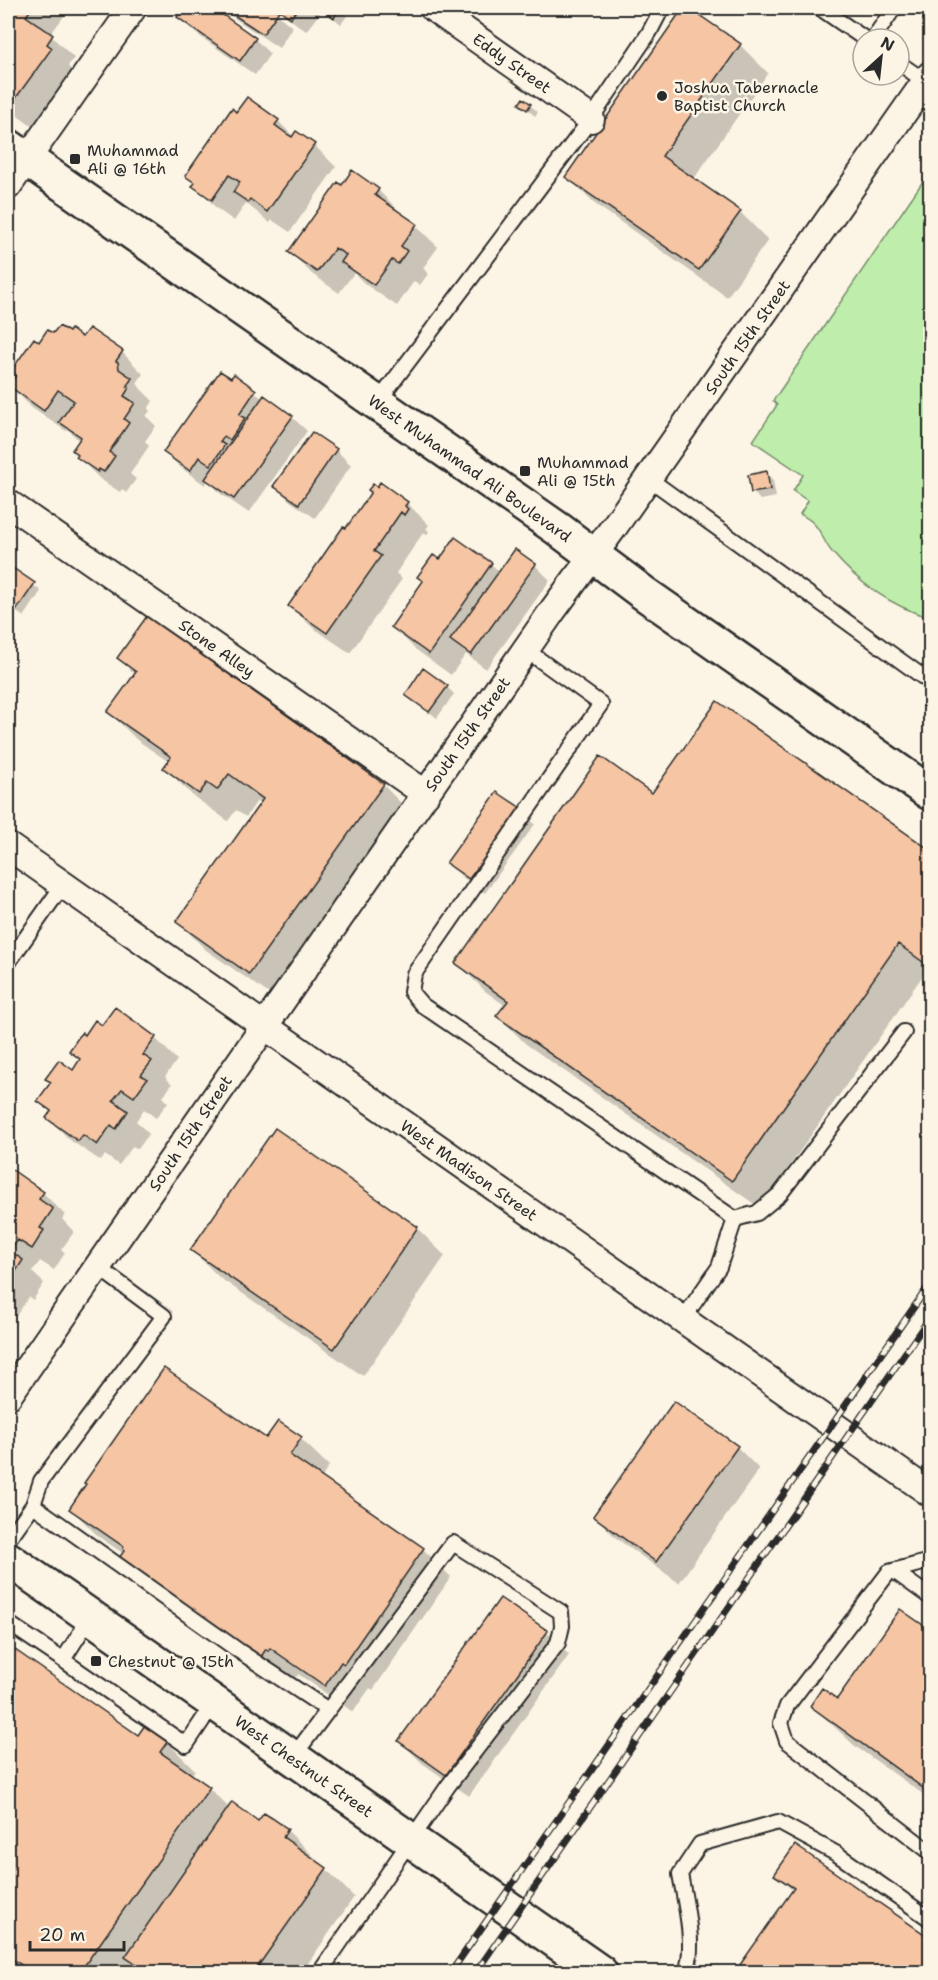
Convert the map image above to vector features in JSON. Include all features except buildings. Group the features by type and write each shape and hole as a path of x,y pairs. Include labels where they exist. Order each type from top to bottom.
{"main road":[{"name":"West Muhammad Ali Boulevard","path":"17,153 377,403 930,793"},
{"name":"West Chestnut Street","path":"8,1558 600,1972"}],"street":[{"path":"8,186 17,153 133,8"},
{"name":"Eddy Street","path":"433,8 591,119"},
{"name":"South 15th Street","path":"8,1396 526,650 928,78"},
{"name":"Stone Alley","path":"8,502 426,794"},
{"name":"West Madison Street","path":"8,846 930,1493"}],"lane":[{"path":"377,403 591,119 649,33 662,8"},
{"path":"820,8 851,29"},
{"path":"881,27 894,8"},
{"path":"911,69 928,78"},
{"path":"648,478 930,682"},
{"path":"526,650 601,704 414,974 411,992 422,1005 735,1219 757,1213 780,1194 904,1032"},
{"path":"8,963 63,885"},
{"path":"683,1319 719,1267 735,1219"},
{"path":"8,1540 33,1505 41,1481 164,1316 98,1267"},
{"path":"33,1505 239,1651 328,1710"},
{"path":"292,1757 453,1543 561,1612 562,1626 558,1643 448,1786 320,1972"},
{"path":"930,1561 889,1572 787,1706 781,1723 787,1741 930,1852"},
{"path":"894,1571 930,1597"},
{"path":"63,1660 90,1616"},
{"path":"8,1623 186,1745 214,1702"},
{"path":"686,1972 689,1966 689,1931 680,1874 700,1844 778,1822 837,1854 930,1919"}],"green space":[{"path":"930,171 930,618 902,607 876,592 842,563 815,525 800,514 808,501 793,491 803,475 753,441 777,405 773,401"}],"railway":[{"path":"451,1972 930,1284"},
{"path":"476,1972 930,1317"}],"place":[{"name":"Joshua Tabernacle Baptist Church","path":"662,96"},
{"name":"Muhammad Ali @ 16th","path":"75,159"},
{"name":"Muhammad Ali @ 15th","path":"525,471"},
{"name":"Chestnut @ 15th","path":"96,1661"}]}
